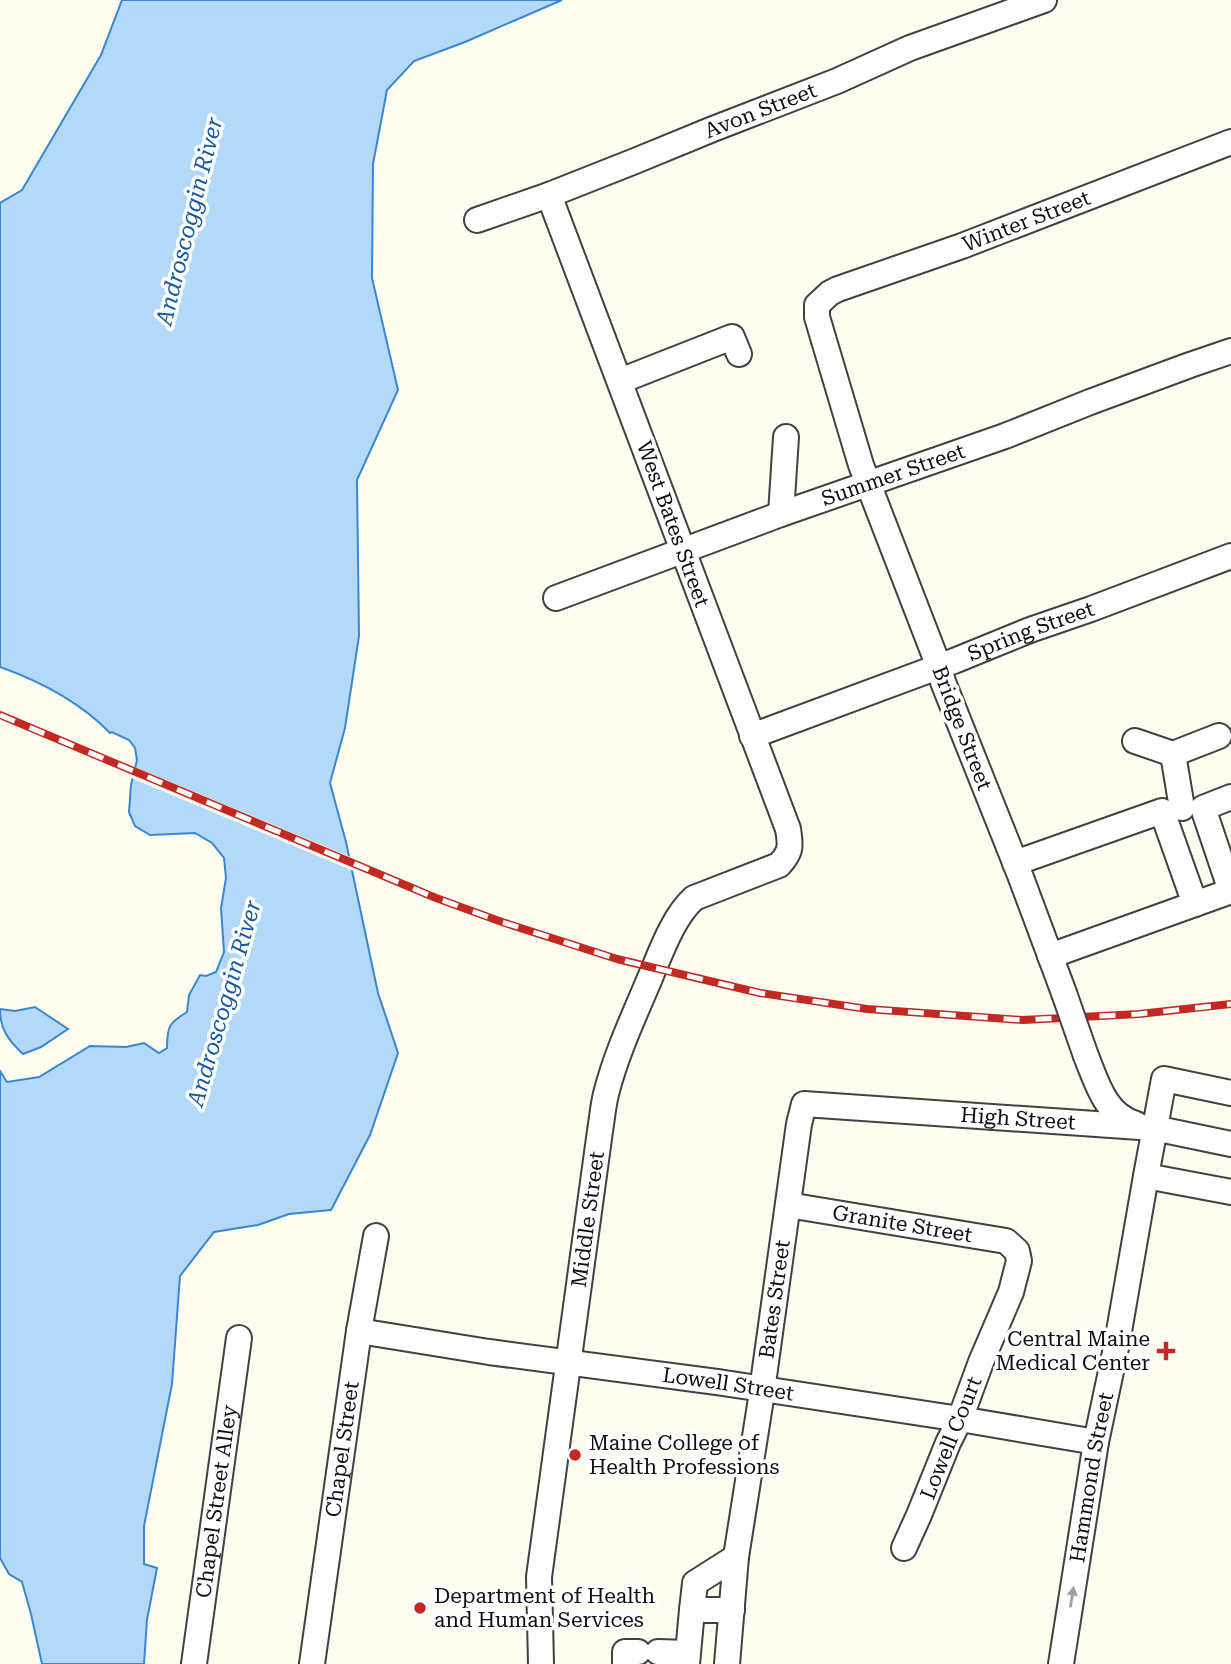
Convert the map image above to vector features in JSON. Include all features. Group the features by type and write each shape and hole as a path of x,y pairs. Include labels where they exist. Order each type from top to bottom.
{"street":[{"name":"Avon Street","path":"477,220 549,195 837,80 910,48 1044,0"},
{"name":"Winter Street","path":"823,299 830,293 856,282 962,246 1231,142"},
{"name":"West Bates Street","path":"549,195 788,829 791,844 788,855"},
{"name":"Bridge Street","path":"823,299 817,305 817,317 860,465 1051,956 1086,1056 1103,1096 1116,1114 1133,1123 1154,1128"},
{"path":"620,381 732,337 739,354"},
{"name":"Summer Street","path":"556,598 781,514 1005,436 1189,365 1231,352"},
{"path":"781,514 786,437"},
{"name":"Spring Street","path":"752,736 1231,556"},
{"path":"1135,741 1173,754 1219,736"},
{"path":"1173,754 1195,904"},
{"path":"1015,863 1182,809 1231,797"},
{"path":"1051,956 1231,891 1182,809"},
{"name":"Middle Street","path":"541,1664 540,1577 606,1096 623,1042 665,943 685,906 694,898 773,868 788,855"},
{"name":"Hammond Street","path":"1061,1664 1096,1441 1117,1343 1164,1079 1231,1093"},
{"name":"High Street","path":"804,1104 1154,1128 1231,1144"},
{"name":"Bates Street","path":"727,1664 736,1557 804,1104"},
{"path":"1146,1176 1231,1192"},
{"name":"Granite Street","path":"788,1205 1006,1241 1015,1248"},
{"name":"Chapel Street","path":"312,1664 359,1331 376,1236"},
{"name":"Lowell Court","path":"904,1548 1011,1292 1019,1261 1015,1248"},
{"name":"Lowell Street","path":"359,1331 762,1389 1096,1441"},
{"name":"Chapel Street Alley","path":"194,1664 239,1338"},
{"path":"640,1656 687,1659 695,1583 736,1557"},
{"path":"692,1610 732,1611"}],"water":[{"name":"Androscoggin River","path":"122,0 562,0 414,61 387,90 373,164 372,278 398,390 357,480 359,636 345,728 330,783 346,842 378,993 398,1053 370,1135 331,1210 289,1214 258,1225 214,1232 180,1276 172,1384 144,1526 144,1564 157,1568 147,1620 144,1664 42,1664 22,1582 9,1574 0,1558 0,1071 7,1082 39,1077 90,1046 126,1047 144,1043 159,1053 167,1048 170,1026 187,1012 189,995 200,975 216,972 224,952 221,908 226,878 224,858 212,843 195,833 150,835 135,826 129,812 131,785 137,760 135,748 129,740 110,733 86,712 59,694 0,667 0,203 22,190 101,55"},
{"path":"35,1007 68,1029 41,1047 23,1054 6,1034 1,1023 0,1009 15,1011"}],"pier":[{"path":"132,766 353,858 356,872 129,777"}],"railway":[{"path":"0,715 436,898 617,959 760,993 867,1009 1023,1020 1139,1014 1231,1004"}],"place":[{"name":"Central Maine Medical Center","path":"1166,1351"},
{"name":"Maine College of Health Professions","path":"575,1455"},
{"name":"Department of Health and Human Services","path":"420,1608"}]}
